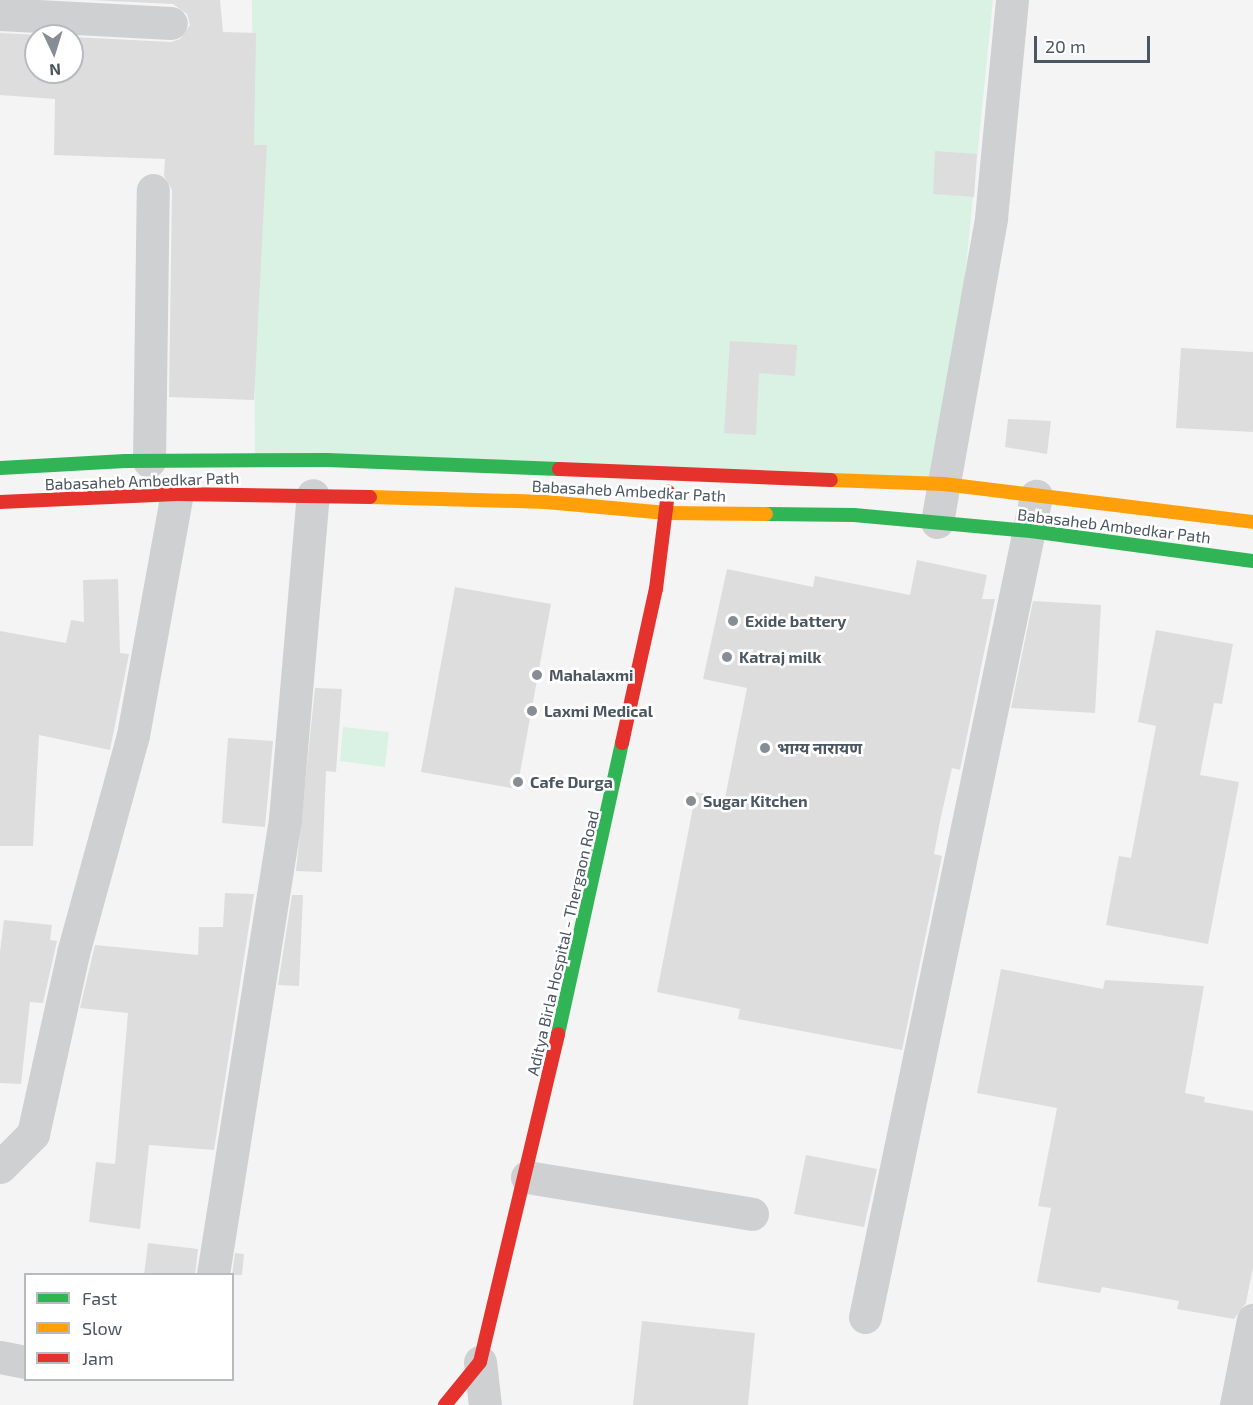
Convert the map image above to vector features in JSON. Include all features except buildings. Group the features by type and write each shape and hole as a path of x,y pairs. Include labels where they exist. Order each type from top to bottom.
{"street":[{"path":"937,522 990,218 1012,0"},
{"path":"0,14 171,22"},
{"path":"149,461 153,190"},
{"name":"Babasaheb Ambedkar Path","path":"0,468 149,461 327,460 944,483 1253,522"},
{"name":"Aditya Birla Hospital - Thergaon Road","path":"445,1405 480,1362 527,1178 654,600 669,473"},
{"path":"0,1167 33,1134 73,953 133,735 177,494"},
{"name":"Babasaheb Ambedkar Path","path":"0,502 177,494 313,495 546,502 666,513 854,515 1031,531 1253,561"},
{"path":"213,1273 285,819 313,495"},
{"path":"865,1317 1031,531 1036,496"},
{"path":"527,1178 752,1214"},
{"path":"1236,1405 1253,1320"},
{"path":"0,1357 24,1362"},
{"path":"480,1362 484,1405"}],"green space":[{"path":"252,0 993,0 944,484 255,461"},
{"path":"343,727 389,732 385,767 340,761"}],"traffic: fast":[{"path":"0,468 125,461 327,460 559,469"},
{"path":"766,514 854,515 1031,531 1253,561"},
{"path":"558,1034 622,743"}],"traffic: slow":[{"path":"831,480 944,484 1253,522"},
{"path":"370,497 546,502 666,513 766,514"}],"traffic: jam":[{"path":"559,469 831,480"},
{"path":"622,743 656,589 668,492"},
{"path":"0,502 177,494 370,497"},
{"path":"445,1405 480,1362 558,1034"}],"place":[{"name":"Exide battery","path":"733,621"},
{"name":"Katraj milk","path":"727,657"},
{"name":"Mahalaxmi","path":"537,675"},
{"name":"Laxmi Medical","path":"532,711"},
{"name":"भाग्य नारायण","path":"765,748"},
{"name":"Cafe Durga","path":"518,782"},
{"name":"Sugar Kitchen","path":"691,801"}]}
